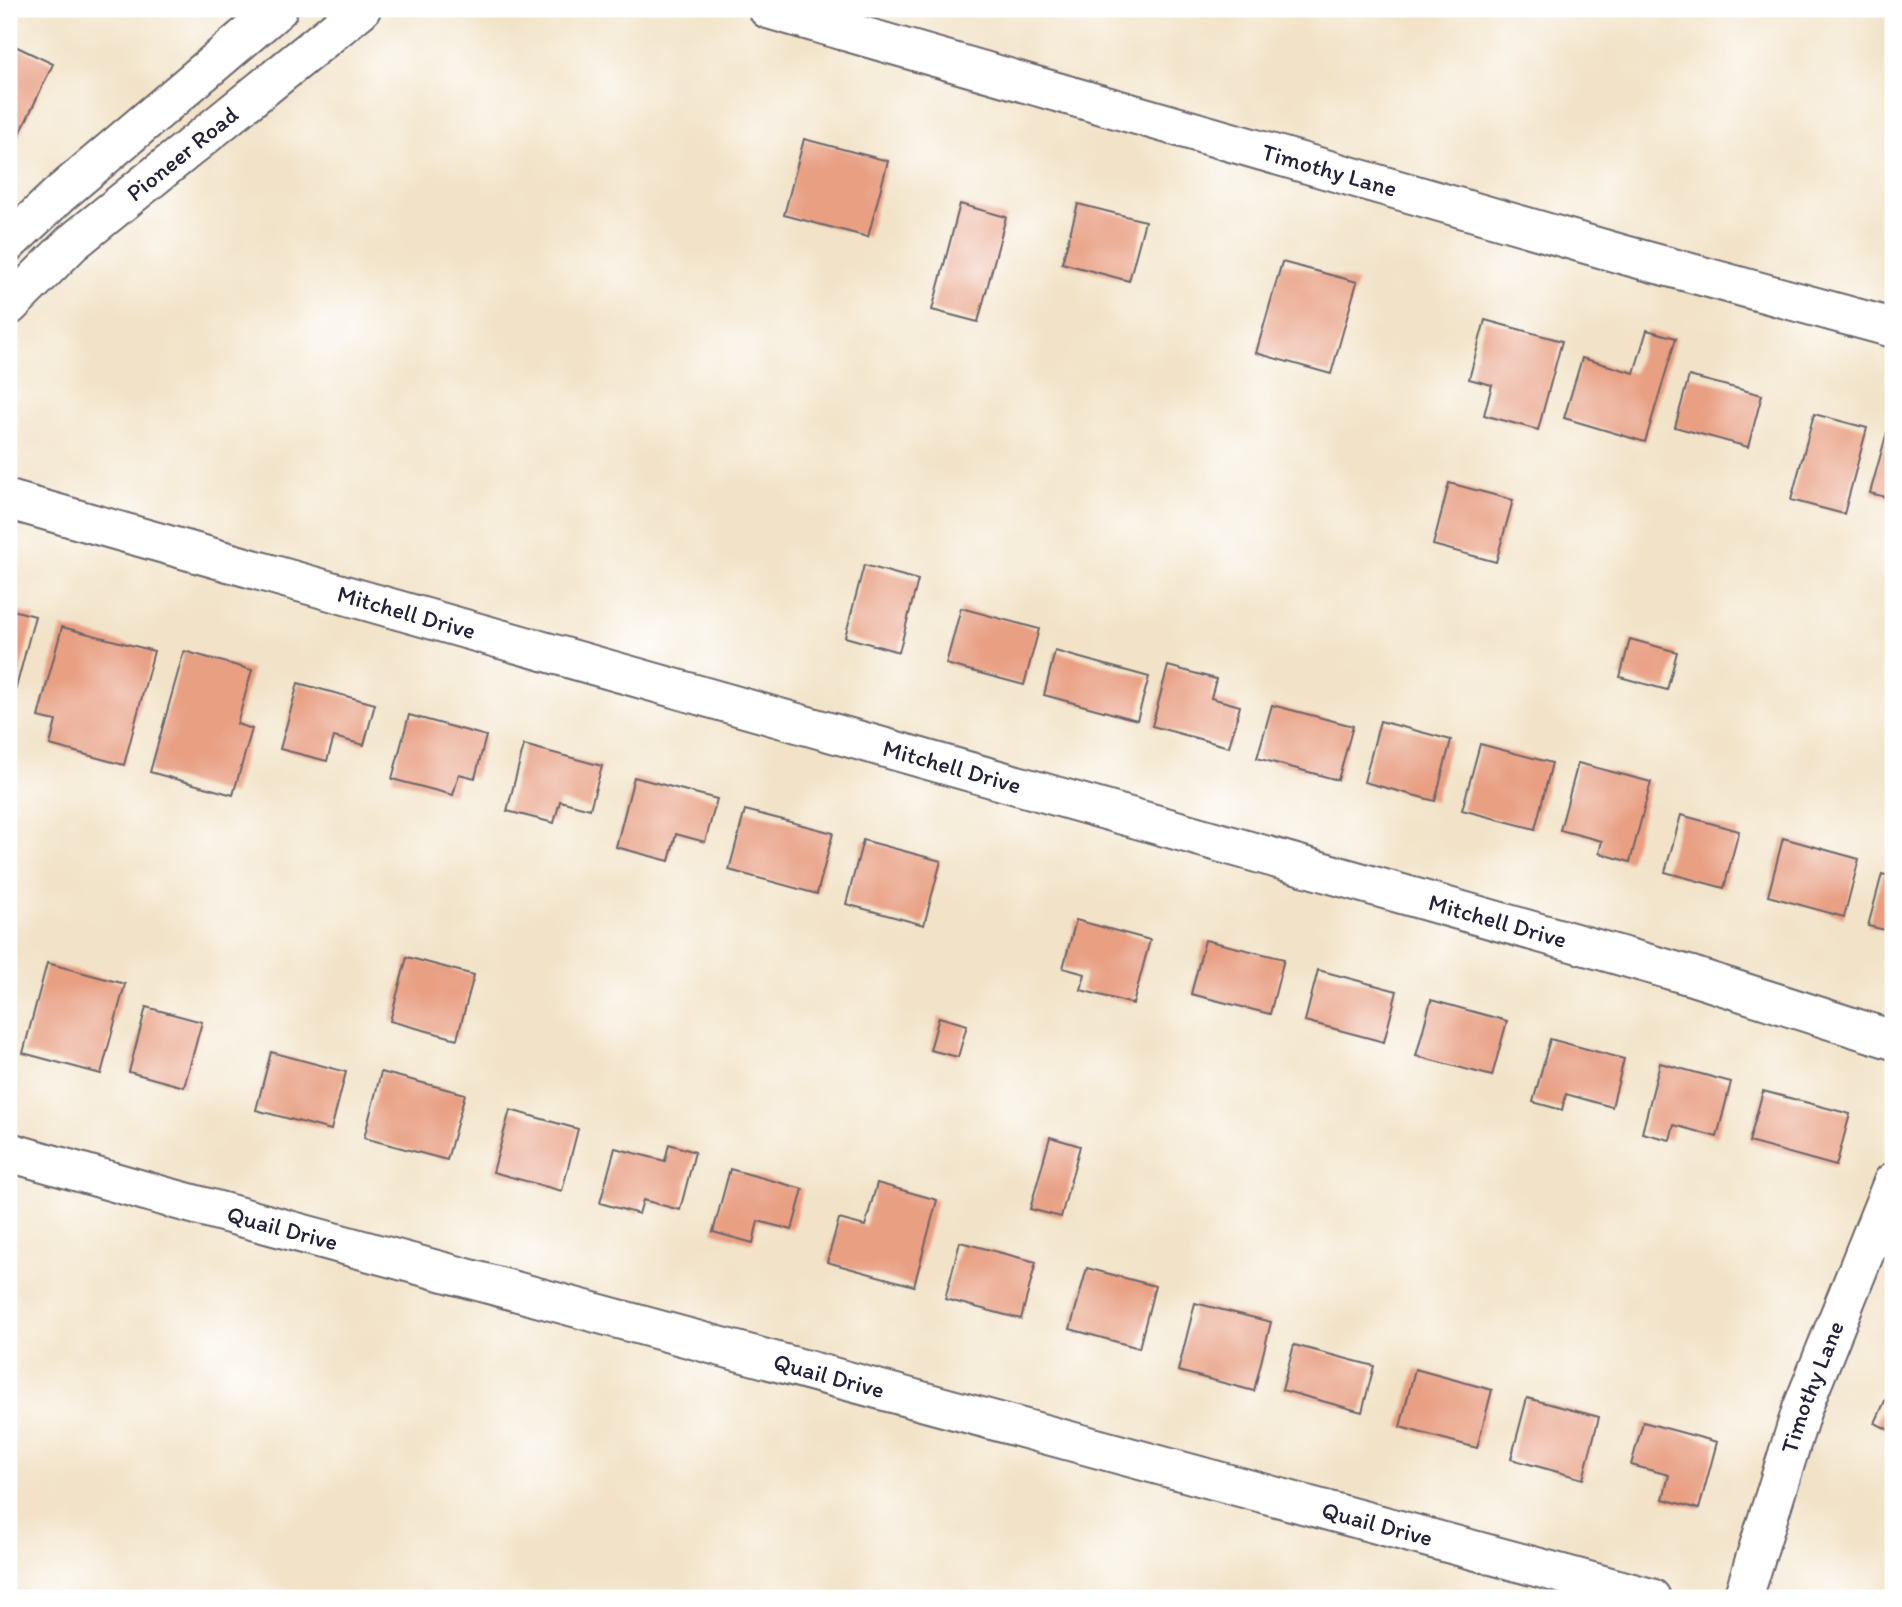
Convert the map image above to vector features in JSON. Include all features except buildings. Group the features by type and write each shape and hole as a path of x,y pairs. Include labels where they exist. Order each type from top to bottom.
{"street":[{"name":"Pioneer Road","path":"9,242 60,194 278,9"},
{"name":"Pioneer Road","path":"9,306 72,243 361,9"},
{"name":"Timothy Lane","path":"768,9 1621,254 1893,328"},
{"name":"Mitchell Drive","path":"9,500 1678,972 1893,1040"},
{"name":"Quail Drive","path":"9,1152 1556,1586 1651,1598"},
{"name":"Timothy Lane","path":"1743,1598 1802,1409 1893,1182"}]}
